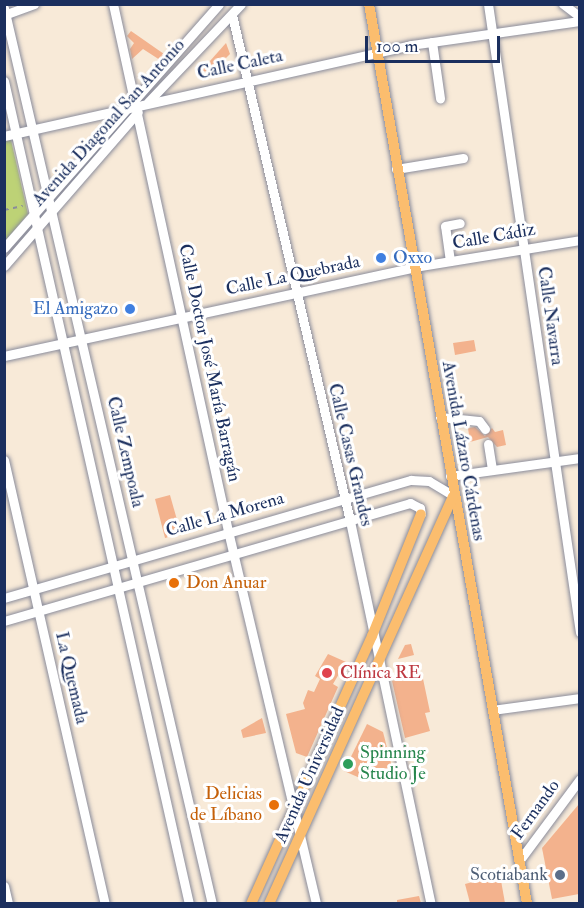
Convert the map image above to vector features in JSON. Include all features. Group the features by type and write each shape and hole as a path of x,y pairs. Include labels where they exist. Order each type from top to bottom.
{"main road":[{"name":"Avenida Lázaro Cárdenas","path":"369,4 453,496 527,903"},
{"name":"Avenida Universidad","path":"269,903 453,496"},
{"name":"Avenida Universidad","path":"251,903 372,636 421,514"}],"street":[{"path":"5,13 34,4"},
{"name":"Calle Doctor José María Barragán","path":"113,4 228,531 316,903"},
{"name":"Avenida Diagonal San Antonio","path":"4,266 52,212 134,106 219,4"},
{"name":"Avenida Diagonal San Antonio","path":"147,102 241,4"},
{"name":"Calle Navarra","path":"488,4 579,632"},
{"path":"563,4 579,19"},
{"name":"Calle Zempoala","path":"5,13 35,129 81,340 212,903"},
{"name":"Calle Casas Grandes","path":"232,15 350,521 372,636 431,903"},
{"name":"Calle Caleta","path":"4,136 147,102 377,53 579,19"},
{"path":"432,42 440,98"},
{"name":"Calle Zempoala","path":"4,81 18,133 62,343 189,903"},
{"name":"Avenida Diagonal San Antonio","path":"4,248 33,209 49,197 134,106"},
{"path":"396,169 463,158"},
{"path":"450,261 445,226 460,223"},
{"name":"Calle Cádiz","path":"414,267 579,240"},
{"name":"Calle La Quebrada","path":"4,356 414,267"},
{"path":"440,417 479,422 485,429"},
{"path":"488,444 492,470"},
{"path":"450,476 579,458"},
{"name":"La Quemada","path":"4,460 105,903"},
{"name":"Calle La Morena","path":"4,598 228,531 420,480 438,484 453,496"},
{"path":"4,621 410,503 416,504 421,514"},
{"path":"492,710 579,698"},
{"name":"Fernando","path":"519,861 579,779"},
{"path":"4,886 8,903"}],"path":[{"path":"4,210 33,209"}],"green space":[{"path":"11,140 28,214 5,241 5,141"}],"building":[{"path":"131,31 164,54 160,60 143,49 132,59 130,49 134,43 127,36"},
{"path":"226,43 230,54 209,75 202,70"},
{"path":"474,340 476,351 455,355 453,343"},
{"path":"475,427 485,436 492,428 495,432 503,430 506,445 497,447 488,437 470,442 468,428"},
{"path":"170,495 181,534 165,538 155,499"},
{"path":"411,644 414,655 398,659 405,645"},
{"path":"328,654 346,662 333,684 338,687 307,757 296,753 286,714 305,709 303,703 308,690 314,692 320,679 315,676"},
{"path":"422,674 430,712 425,713 430,731 405,738 392,681"},
{"path":"262,718 266,733 243,738 241,730"},
{"path":"367,724 383,732 393,771 360,778 344,771"},
{"name":"Scotiabank","path":"579,804 579,894 552,899 542,848"},
{"path":"500,875 505,903 470,903 465,884"},
{"path":"419,896 421,903 397,903 397,900"}],"place":[{"name":"Oxxo","path":"381,258"},
{"name":"El Amigazo","path":"130,309"},
{"name":"Don Anuar","path":"174,583"},
{"name":"Clínica RE","path":"327,673"},
{"name":"Spinning Studio Je","path":"348,764"},
{"name":"Delicias de Líbano","path":"274,805"},
{"name":"Scotiabank","path":"560,875"}]}
